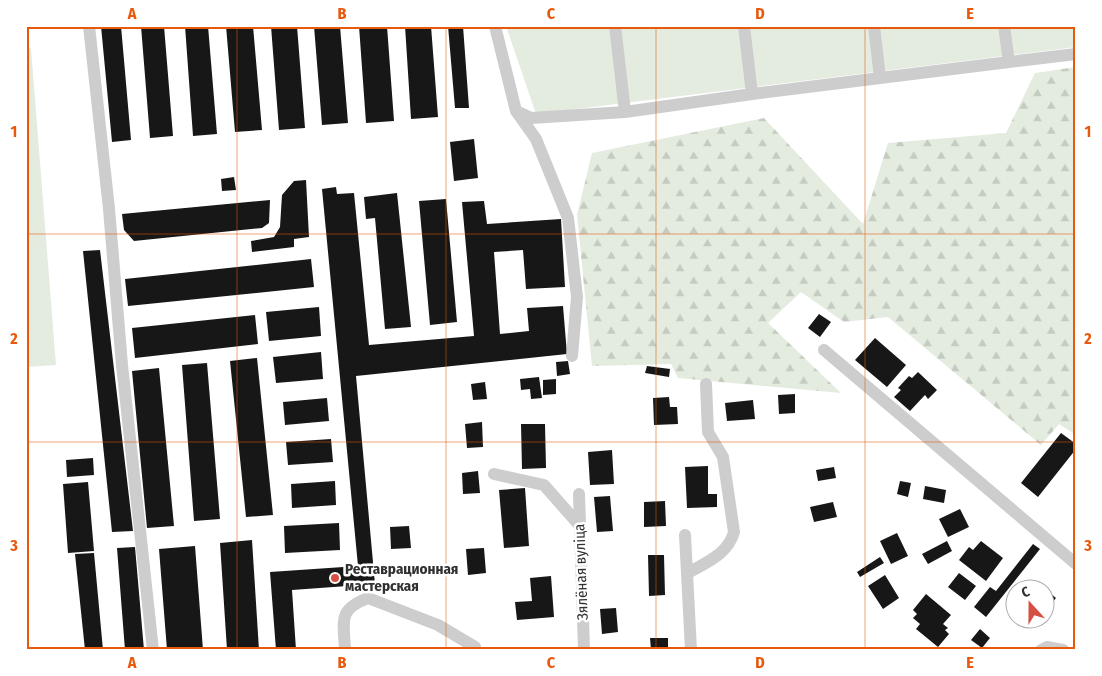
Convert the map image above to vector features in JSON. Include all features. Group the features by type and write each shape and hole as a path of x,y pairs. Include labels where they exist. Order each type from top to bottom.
{"street":[{"path":"88,26 109,209 122,365 153,650"},
{"path":"495,26 516,111 536,139 568,218 577,297 572,356"},
{"path":"615,26 625,112"},
{"path":"744,26 752,94"},
{"path":"874,26 880,78"},
{"path":"1004,26 1009,62"},
{"path":"516,111 532,118 625,112 752,94 1076,54"},
{"path":"824,350 1076,564"},
{"path":"688,573 723,552 731,543 734,532 722,457 708,432 706,384"},
{"path":"494,474 544,485 580,526"},
{"name":"Зялёная вуліца","path":"578,494 584,650"},
{"path":"686,535 691,650"},
{"path":"345,650 344,616 353,604 368,598 438,625 475,647 475,650"},
{"path":"1040,650 1047,647 1062,650"}],"green space":[{"path":"506,26 1076,26 1076,47 536,114"},
{"path":"31,48 56,365 26,367 26,49"},
{"path":"1076,67 1076,435 1059,424 1041,445 888,317 844,322 801,292 768,323 841,393 678,378 671,364 592,366 577,215 592,153 764,118 863,224 888,143 1006,133 1035,73"}],"building":[{"path":"101,26 121,26 131,140 112,142"},
{"path":"141,26 164,26 173,136 150,138"},
{"path":"185,26 208,26 217,134 193,136"},
{"path":"226,26 253,26 262,130 235,132"},
{"path":"271,26 297,26 305,128 279,130"},
{"path":"314,26 340,26 348,123 322,125"},
{"path":"359,26 387,26 394,121 366,123"},
{"path":"405,26 431,26 438,117 411,119"},
{"path":"448,26 463,26 469,108 455,108"},
{"path":"474,139 478,178 454,181 450,142"},
{"path":"234,177 236,190 222,191 221,179"},
{"path":"306,180 309,237 294,239 294,247 252,252 251,241 274,237 280,227 282,195 294,181"},
{"path":"336,187 337,194 354,193 369,345 474,336 462,202 484,201 487,224 561,219 565,287 526,289 523,250 494,252 500,334 529,331 527,308 563,306 567,354 356,376 375,584 292,590 296,650 276,650 270,572 358,566 322,189"},
{"path":"397,193 411,327 385,329 375,218 366,219 364,197"},
{"path":"446,199 457,322 430,325 419,201"},
{"path":"270,200 269,223 262,228 134,241 124,230 122,214"},
{"path":"100,250 133,531 112,532 83,251"},
{"path":"311,259 314,287 128,306 125,279"},
{"path":"319,307 321,336 269,341 266,312"},
{"path":"819,314 831,322 820,337 808,328"},
{"path":"255,315 258,344 135,358 132,328"},
{"path":"875,338 906,365 887,387 855,360"},
{"path":"321,352 323,379 276,383 273,357"},
{"path":"257,358 273,515 246,517 230,361"},
{"path":"568,361 570,374 557,376 556,362"},
{"path":"207,363 220,519 194,521 182,365"},
{"path":"647,366 670,369 669,377 645,373"},
{"path":"159,368 174,526 147,528 132,371"},
{"path":"918,372 937,390 928,399 925,395 910,411 894,397 901,390 898,388 909,376 912,378"},
{"path":"539,377 542,398 531,399 530,389 521,390 520,379"},
{"path":"556,379 556,394 543,395 543,380"},
{"path":"485,382 487,399 473,400 471,384"},
{"path":"795,394 795,413 779,414 778,395"},
{"path":"669,397 670,407 677,407 678,424 654,425 653,398"},
{"path":"327,398 329,421 285,425 283,402"},
{"path":"753,400 755,419 727,421 725,403"},
{"path":"482,422 483,447 467,448 465,424"},
{"path":"521,424 545,424 546,468 522,469"},
{"path":"1061,433 1076,444 1076,449 1038,497 1021,483"},
{"path":"331,439 333,462 288,465 286,442"},
{"path":"612,450 614,484 590,485 588,452"},
{"path":"93,458 94,475 67,477 66,460"},
{"path":"708,466 708,494 717,494 717,507 687,508 685,467"},
{"path":"834,467 836,478 818,481 816,470"},
{"path":"478,471 480,493 463,494 462,473"},
{"path":"335,481 336,505 292,508 291,484"},
{"path":"900,481 911,483 908,497 897,494"},
{"path":"88,482 94,551 68,553 63,484"},
{"path":"925,486 946,490 944,503 923,499"},
{"path":"525,488 529,546 504,548 499,490"},
{"path":"610,496 613,531 597,532 594,497"},
{"path":"665,501 666,526 644,527 644,502"},
{"path":"833,502 837,517 814,522 810,507"},
{"path":"960,509 969,527 948,537 939,519"},
{"path":"339,523 340,550 285,553 284,526"},
{"path":"409,526 411,548 391,549 390,527"},
{"path":"897,533 908,556 891,564 880,541"},
{"path":"252,540 259,650 227,650 220,543"},
{"path":"947,541 952,551 928,564 922,554"},
{"path":"981,541 1003,558 986,581 959,560 969,547 973,550"},
{"path":"1033,544 1040,549 1017,578 1006,578"},
{"path":"195,546 203,650 167,650 159,549"},
{"path":"135,547 144,650 125,650 117,548"},
{"path":"484,548 486,573 468,575 466,549"},
{"path":"94,553 103,650 85,650 75,554"},
{"path":"648,555 664,555 665,595 649,596"},
{"path":"880,557 884,563 860,577 857,572"},
{"path":"959,573 976,586 965,600 948,587"},
{"path":"885,575 899,598 883,609 868,586"},
{"path":"551,576 554,617 517,620 515,602 532,601 530,578"},
{"path":"1004,581 1004,594 986,617 974,607 990,587 996,591"},
{"path":"926,594 951,615 943,624 948,628 945,630 949,634 938,647 916,629 920,624 913,618 917,614 913,610"},
{"path":"616,608 618,632 602,634 600,609"},
{"path":"980,629 990,638 982,648 971,640"},
{"path":"650,638 668,638 668,650 651,650"}],"place":[{"name":"Реставрационная мастерская","path":"335,578"}]}
